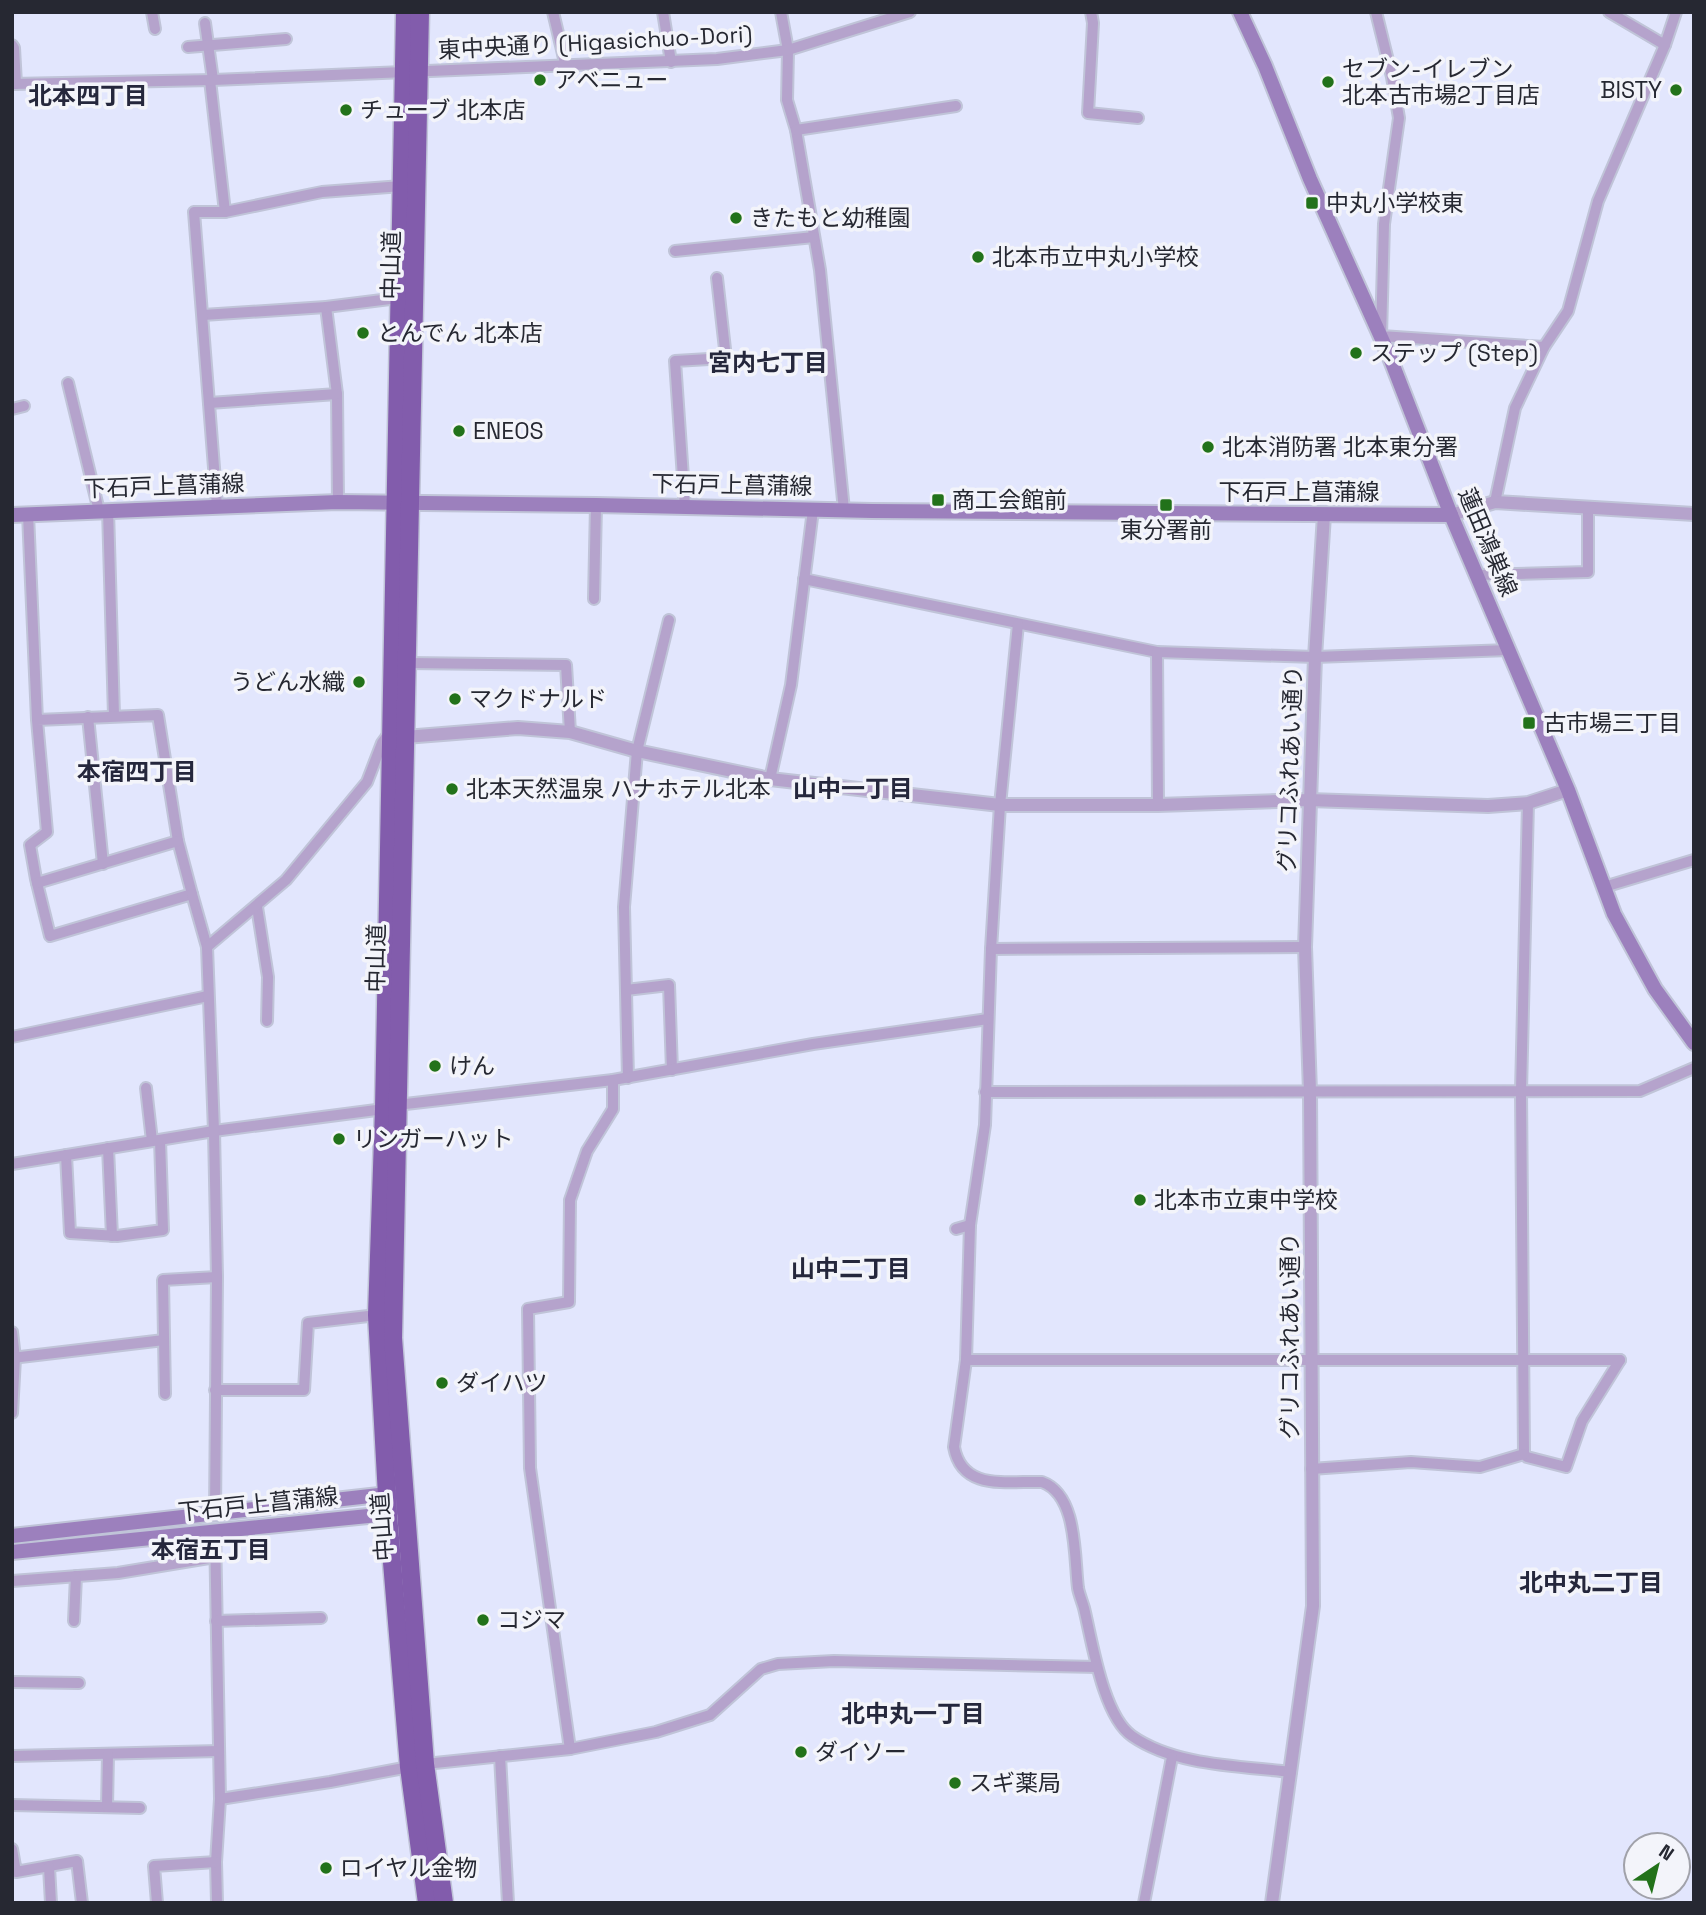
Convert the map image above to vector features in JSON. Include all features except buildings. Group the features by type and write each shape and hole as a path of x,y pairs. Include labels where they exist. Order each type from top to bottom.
{"highway":[{"name":"中山道","path":"405,12 411,72 391,1107 396,1497 388,1514 417,1765 444,1903"},
{"name":"中山道","path":"399,733 408,663 398,298 402,186 411,72 420,12"},
{"name":"中山道","path":"391,1107 377,1315 396,1497 427,1903"}],"main road":[{"name":"蓮田鴻巣線","path":"1240,12 1265,66 1310,179 1381,336 1451,515 1568,790 1614,914 1655,989 1694,1043"},
{"name":"下石戸上菖蒲線","path":"12,515 338,502 813,510 1451,515"},
{"name":"下石戸上菖蒲線","path":"12,1536 396,1497"},
{"name":"下石戸上菖蒲線","path":"12,1552 388,1514"}],"street":[{"path":"152,12 155,29"},
{"path":"553,12 566,67"},
{"path":"663,12 671,62"},
{"path":"781,12 788,50 787,100 796,130 820,270 844,510"},
{"name":"東中央通り (Higasichuo-Dori)","path":"14,84 211,80 717,60 788,50 910,12"},
{"path":"1091,12 1093,23 1088,113 1138,118"},
{"path":"1377,12 1399,118 1384,224 1381,336 1544,347"},
{"path":"1609,12 1665,45"},
{"path":"1494,502 1514,408 1544,347 1568,311 1598,201 1665,45 1676,12"},
{"path":"205,23 225,212"},
{"path":"188,47 286,38"},
{"path":"12,45 15,48 14,84"},
{"path":"796,130 956,106"},
{"path":"217,506 194,212 225,212 322,192 402,186"},
{"path":"676,251 814,237"},
{"path":"685,507 675,360 726,358 717,278"},
{"path":"204,315 327,307 398,298"},
{"path":"327,307 337,394 338,502"},
{"path":"68,383 103,510 114,716"},
{"path":"209,403 337,394"},
{"path":"1451,515 1494,502 1694,514"},
{"path":"594,599 596,505"},
{"path":"1477,575 1588,572 1588,509"},
{"path":"770,779 791,685 813,510"},
{"path":"28,514 37,720 47,832 30,845 50,936 192,894"},
{"name":"グリコふれあい通り","path":"1272,1903 1313,1606 1310,1093 1304,947 1315,657 1324,515"},
{"path":"804,579 1157,652 1315,657 1509,650"},
{"path":"628,1078 624,907 637,751 669,621"},
{"path":"1018,624 1000,805 982,1152 970,1225 965,1360 954,1447 957,1461 967,1474 986,1480 1042,1482 1050,1485 1060,1498 1073,1527 1078,1590 1097,1667 1118,1721 1130,1735 1172,1757 1291,1772"},
{"path":"1157,652 1158,805"},
{"path":"408,663 566,665 570,732"},
{"path":"37,720 159,715 178,841 207,947 217,1278 215,1515"},
{"path":"88,717 103,864"},
{"path":"207,947 286,880 367,782 382,743 399,733 518,729 570,732 637,751 770,779 1000,805 1158,805 1309,800 1488,806 1528,803 1568,790"},
{"path":"1524,1454 1521,1091 1528,803"},
{"path":"37,883 178,841"},
{"path":"1604,887 1694,860"},
{"path":"257,907 268,977 267,1021"},
{"path":"991,949 1304,947"},
{"path":"626,990 669,985 672,1070"},
{"path":"12,1037 208,996"},
{"path":"12,1164 214,1131 628,1078 813,1044 988,1019"},
{"path":"985,1092 1640,1091 1694,1068"},
{"path":"570,1749 530,1468 528,1309 569,1302 570,1200 587,1151 613,1109 613,1080"},
{"path":"66,1155 70,1233 112,1236 163,1230 156,1140 146,1088"},
{"path":"108,1148 112,1236"},
{"path":"956,1229 970,1225"},
{"path":"165,1394 163,1280 217,1278"},
{"path":"215,1390 304,1390 308,1323 377,1315"},
{"path":"12,1332 12,1413"},
{"path":"14,1358 164,1339"},
{"path":"965,1360 1620,1360 1582,1421 1566,1467 1524,1454"},
{"path":"1311,1469 1410,1462 1480,1467 1524,1454"},
{"path":"215,1530 220,1799 216,1862 217,1903"},
{"path":"12,1581 118,1573 215,1557"},
{"path":"74,1620 76,1576"},
{"path":"216,1621 321,1618"},
{"path":"220,1799 417,1765 570,1749 656,1731 710,1714 761,1669 778,1664 835,1661 1097,1667"},
{"path":"12,1682 79,1683"},
{"path":"12,1756 219,1751"},
{"path":"107,1807 108,1754"},
{"path":"500,1756 508,1903"},
{"path":"1144,1903 1172,1757"},
{"path":"12,1805 140,1808"},
{"path":"12,1849 16,1872 77,1861 82,1903"},
{"path":"157,1903 155,1866 216,1862"},
{"path":"49,1867 51,1903"}],"place":[{"name":"アベニュー","path":"540,80"},
{"name":"セブン-イレブン 北本古市場2丁目店","path":"1328,82"},
{"name":"BISTY","path":"1676,90"},
{"name":"チューブ 北本店","path":"346,110"},
{"name":"中丸小学校東","path":"1312,203"},
{"name":"きたもと幼稚園","path":"736,218"},
{"name":"北本市立中丸小学校","path":"978,257"},
{"name":"とんでん 北本店","path":"363,333"},
{"name":"ステップ (Step)","path":"1356,353"},
{"name":"ENEOS","path":"459,431"},
{"name":"北本消防署 北本東分署","path":"1208,447"},
{"name":"商工会館前","path":"938,500"},
{"name":"東分署前","path":"1166,505"},
{"name":"うどん水織","path":"359,682"},
{"name":"マクドナルド","path":"455,699"},
{"name":"古市場三丁目","path":"1529,723"},
{"name":"北本天然温泉 ハナホテル北本","path":"452,789"},
{"name":"けん","path":"435,1066"},
{"name":"リンガーハット","path":"339,1139"},
{"name":"北本市立東中学校","path":"1140,1200"},
{"name":"ダイハツ","path":"442,1383"},
{"name":"コジマ","path":"483,1620"},
{"name":"ダイソー","path":"801,1752"},
{"name":"スギ薬局","path":"955,1783"},
{"name":"ロイヤル金物","path":"326,1868"}],"district":[{"name":"北本四丁目","path":"88,95"},
{"name":"宮内七丁目","path":"768,362"},
{"name":"本宿四丁目","path":"137,771"},
{"name":"山中一丁目","path":"853,788"},
{"name":"山中二丁目","path":"851,1268"},
{"name":"本宿五丁目","path":"211,1549"},
{"name":"北中丸二丁目","path":"1591,1582"},
{"name":"北中丸一丁目","path":"913,1713"}]}
